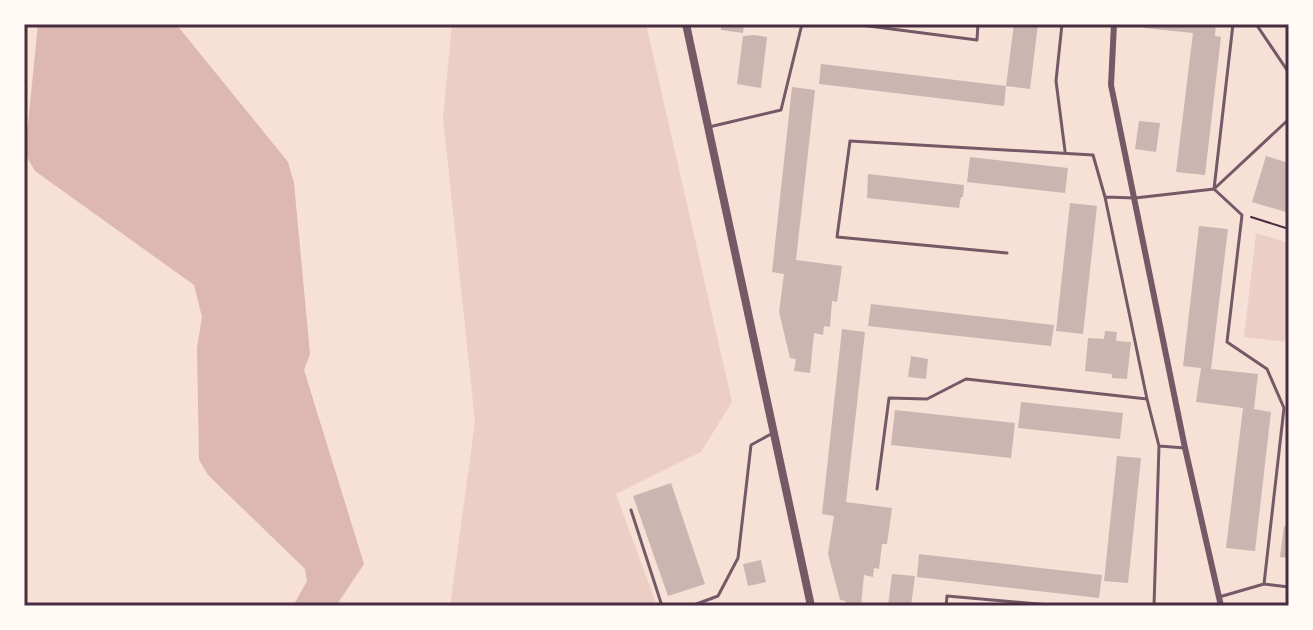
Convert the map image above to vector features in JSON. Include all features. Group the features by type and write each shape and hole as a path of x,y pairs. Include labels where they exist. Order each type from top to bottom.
{"street":[{"path":"686,24 811,606"},
{"path":"1114,24 1111,85 1185,448 1221,606"}],"lane":[{"path":"709,127 781,110 802,24"},
{"path":"853,24 977,40 978,24"},
{"path":"1062,24 1056,81 1066,153"},
{"path":"1214,189 1233,24"},
{"path":"1258,24 1289,73"},
{"path":"1105,197 1135,198 1214,189 1289,119"},
{"path":"1007,253 837,237 850,141 1093,155 1105,197 1159,446 1154,606"},
{"path":"1214,189 1242,215 1227,342 1267,369 1284,408 1264,584"},
{"path":"877,489 889,398 927,399 966,379 1147,399"},
{"path":"691,606 718,596 738,558 751,445 774,432"},
{"path":"1159,446 1185,448"},
{"path":"631,510 662,606"},
{"path":"1219,597 1264,584 1289,587"},
{"path":"946,606 947,596 1061,606"}],"path":[{"path":"1242,215 1289,229"}],"shaded area":[{"path":"38,24 176,24 288,162 294,183 310,354 304,370 364,564 336,606 293,606 307,581 305,569 208,475 199,460 197,348 202,317 194,285 35,171 25,154"},
{"path":"452,24 646,24 732,402 701,452 616,494 657,606 450,606 475,422 443,117"},
{"path":"1256,233 1289,243 1289,339 1284,342 1244,337"}],"building":[{"path":"721,24 744,24 743,33 721,30"},
{"path":"1014,24 1038,24 1030,89 1006,86"},
{"path":"1144,24 1216,24 1215,36 1221,37 1205,175 1176,172 1193,33 1144,28"},
{"path":"743,36 767,37 761,88 737,84"},
{"path":"821,64 1006,86 1004,106 819,84"},
{"path":"792,87 815,90 796,260 842,266 837,302 832,301 830,327 824,326 823,335 814,333 810,373 794,371 796,359 790,358 779,312 784,274 772,272"},
{"path":"1139,121 1160,123 1156,152 1135,149"},
{"path":"1266,156 1289,163 1289,213 1252,202"},
{"path":"970,157 1068,168 1065,193 967,182"},
{"path":"868,174 964,185 963,197 959,208 867,198"},
{"path":"1070,203 1097,206 1083,334 1056,331"},
{"path":"1199,226 1228,229 1211,369 1258,374 1254,409 1271,412 1255,551 1226,548 1243,408 1196,402 1201,368 1183,366"},
{"path":"871,304 1054,325 1051,346 868,326"},
{"path":"842,329 865,332 846,502 892,508 887,544 882,544 879,569 874,568 873,577 864,575 861,606 845,606 846,601 840,600 828,554 834,516 822,514"},
{"path":"1105,331 1117,332 1116,341 1131,342 1127,379 1085,371 1088,338 1104,339"},
{"path":"911,356 928,359 926,379 908,377"},
{"path":"1021,402 1123,413 1120,439 1018,428"},
{"path":"895,410 1015,423 1011,458 891,445"},
{"path":"1117,456 1141,458 1128,583 1104,581"},
{"path":"671,483 705,584 668,596 633,496"},
{"path":"1284,526 1289,527 1289,558 1280,557"},
{"path":"919,554 1102,575 1099,598 917,577"},
{"path":"761,560 766,582 748,586 743,564"},
{"path":"892,574 915,576 911,606 888,606"}]}
